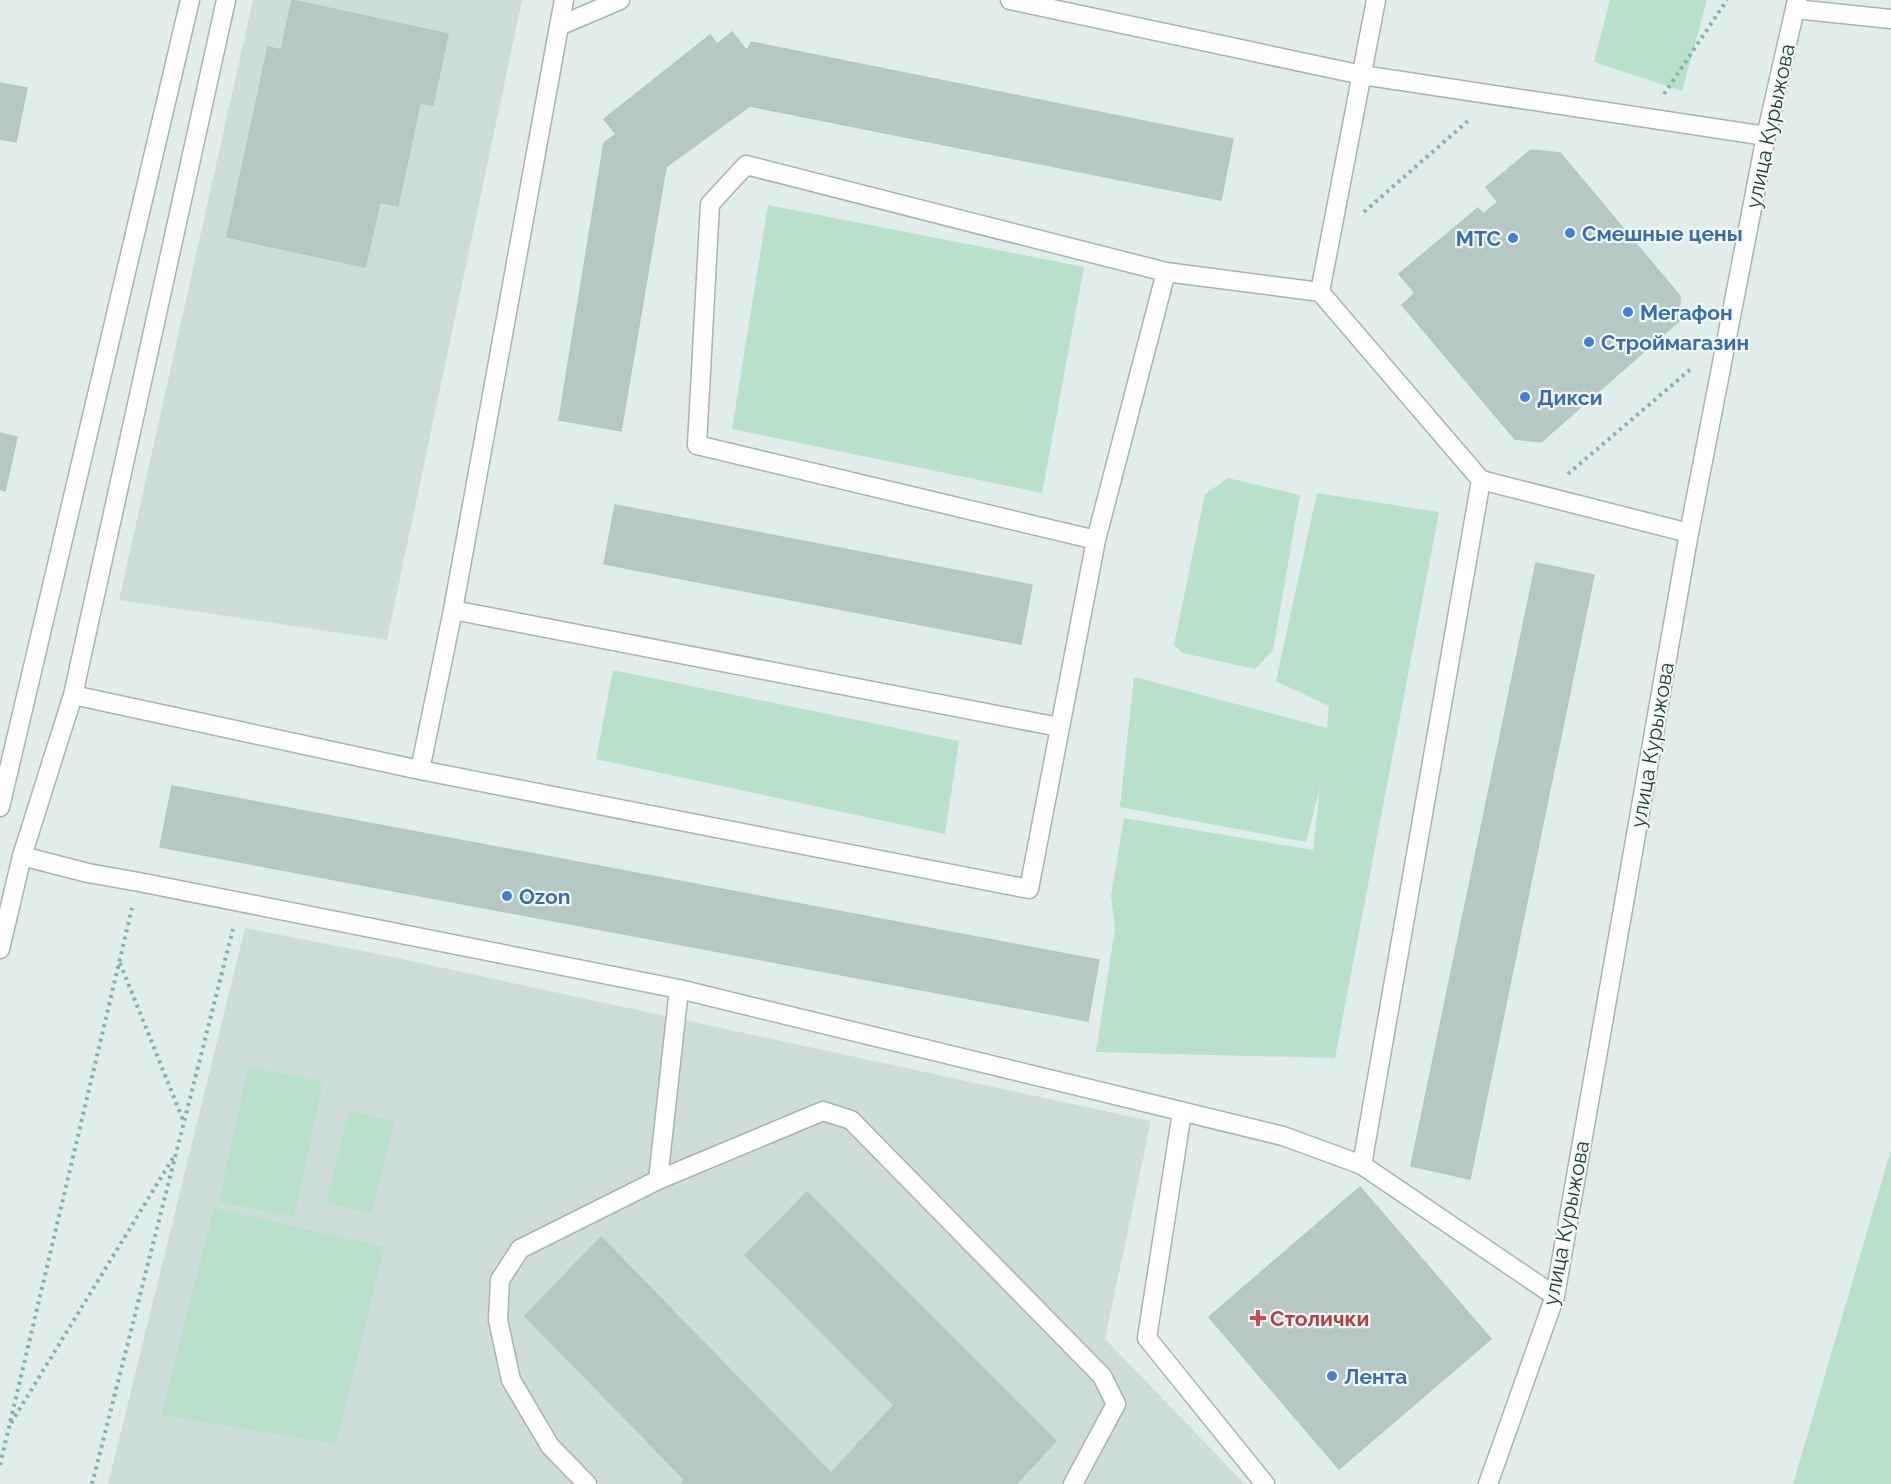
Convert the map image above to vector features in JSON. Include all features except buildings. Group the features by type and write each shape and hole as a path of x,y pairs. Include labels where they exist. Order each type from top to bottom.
{"street":[{"path":"0,807 190,0"},
{"path":"0,949 22,856 73,694 226,0"},
{"path":"420,770 453,609 564,0"},
{"path":"559,26 620,0"},
{"path":"1010,0 1362,75 1766,136"},
{"path":"1320,292 1376,0"},
{"path":"1796,4 1891,19"},
{"name":"улица Курыжова","path":"1488,1484 1555,1296 1689,533 1766,136 1796,4"},
{"path":"1096,540 697,444 710,204 746,165 1166,272 1320,292 1481,480 1689,533"},
{"path":"73,694 420,770 1029,889 1096,540 1166,272"},
{"path":"1362,1165 1481,480"},
{"path":"453,609 1059,727"},
{"path":"22,856 88,873 679,989 1283,1136 1362,1165 1555,1296"},
{"path":"658,1180 679,989"},
{"path":"587,1484 550,1446 512,1380 498,1320 500,1280 520,1249 658,1180 823,1111 851,1120 1102,1376 1116,1404 1073,1484"},
{"path":"1182,1112 1146,1338 1265,1484"}],"path":[{"path":"1648,118 1727,0"},
{"path":"1330,242 1497,95"},
{"path":"1542,496 1727,339"},
{"path":"0,1465 139,882"},
{"path":"92,1484 240,902"},
{"path":"119,963 184,1122"},
{"path":"9,1426 176,1155"}],"shaded area":[{"path":"253,0 522,0 387,640 119,600"},
{"path":"245,928 393,957 1151,1121 1105,1339 1245,1484 108,1484"}],"green space":[{"path":"1610,0 1707,0 1682,91 1594,62"},
{"path":"768,205 1084,267 1042,493 732,429"},
{"path":"1228,478 1300,495 1273,650 1255,669 1183,653 1174,645 1205,494"},
{"path":"1317,493 1439,512 1335,1058 1096,1052 1115,929 1111,896 1124,818 1313,850 1320,787 1306,842 1120,807 1134,677 1327,728 1329,706 1276,681"},
{"path":"613,670 959,741 945,834 596,759"},
{"path":"248,1067 323,1082 294,1217 219,1202"},
{"path":"349,1110 394,1122 371,1214 326,1202"},
{"path":"1891,1150 1891,1484 1793,1484"},
{"path":"214,1208 384,1247 336,1444 162,1415"}],"place":[{"name":"Смешные цены","path":"1570,233"},
{"name":"МТС","path":"1513,238"},
{"name":"Мегафон","path":"1628,312"},
{"name":"Строймагазин","path":"1589,342"},
{"name":"Дикси","path":"1525,397"},
{"name":"Ozon","path":"507,896"},
{"name":"Столички","path":"1258,1318"},
{"name":"Лента","path":"1332,1376"}]}
